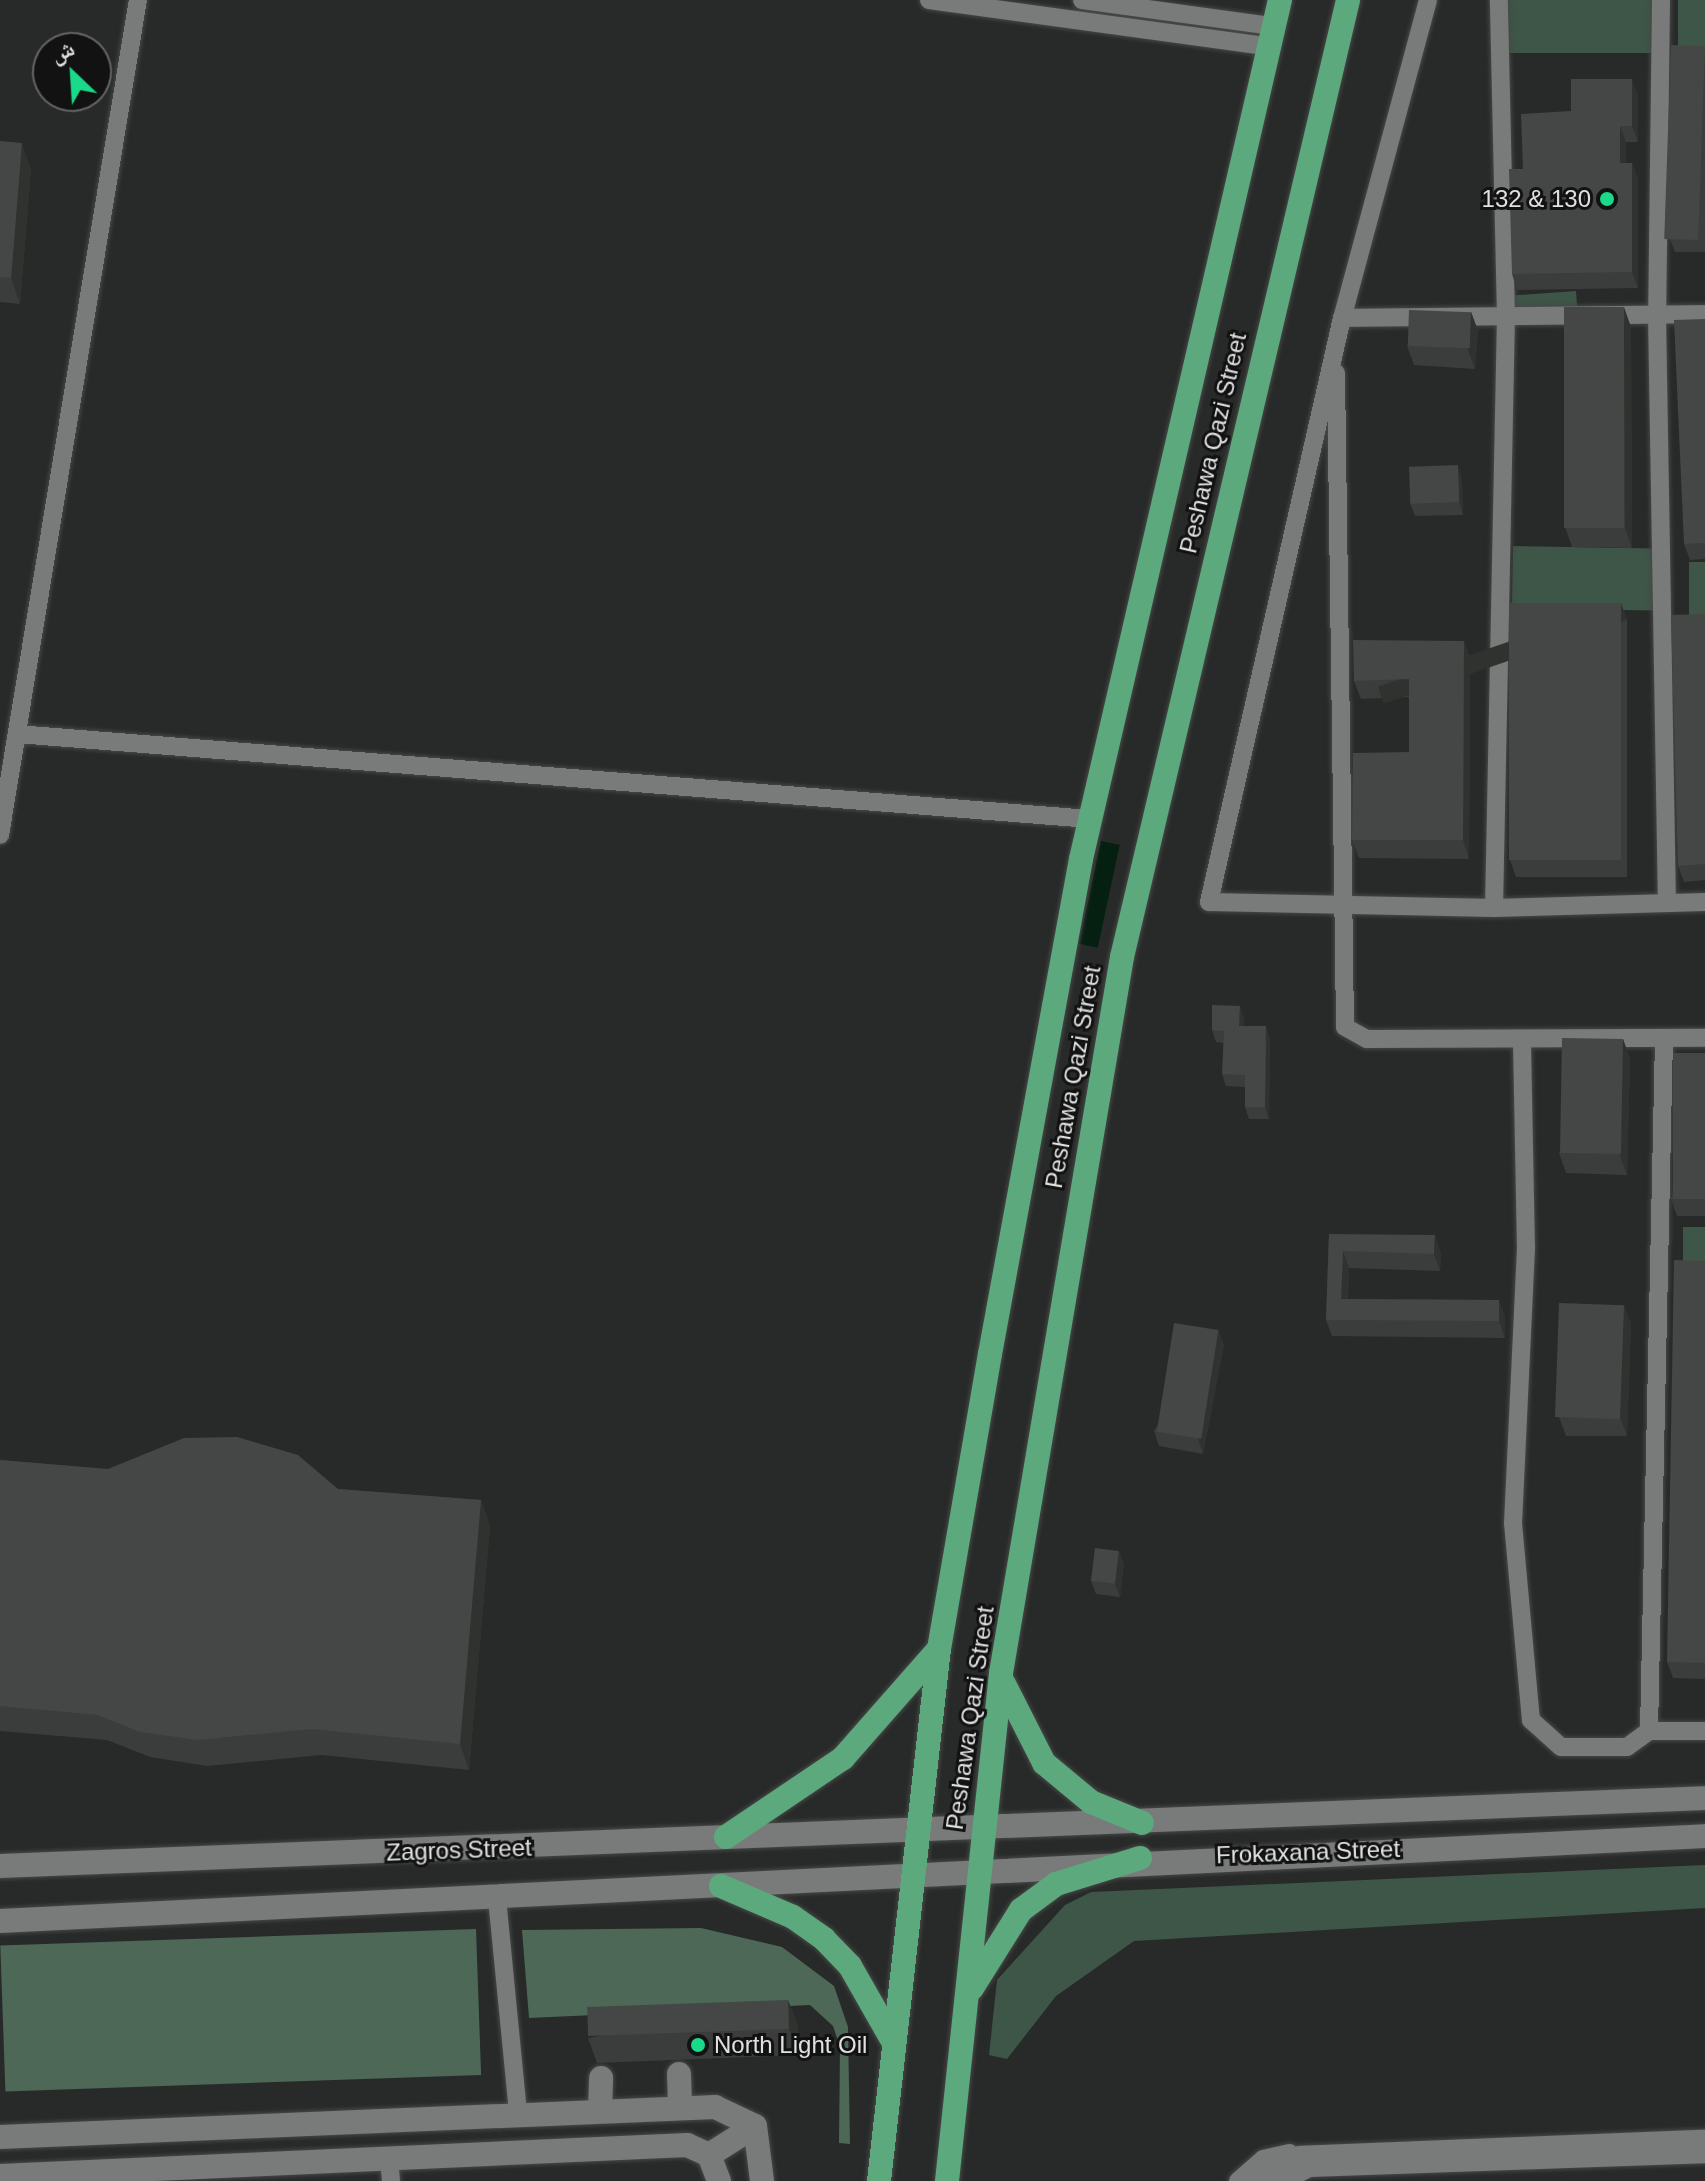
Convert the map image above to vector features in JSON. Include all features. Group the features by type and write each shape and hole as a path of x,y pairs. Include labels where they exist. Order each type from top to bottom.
{"highway":[{"name":"Peshawa Qazi Street","path":"879,2181 891,2038 939,1649 1090,819 1280,0"},
{"name":"Peshawa Qazi Street","path":"947,2181 1001,1673 1122,957 1348,0"},
{"path":"726,1837 843,1758 939,1649"},
{"path":"1001,1673 1020,1726 1044,1763 1091,1802 1142,1823"},
{"path":"964,2017 974,1979 1021,1910 1097,1866 1140,1858"},
{"path":"721,1886 793,1917 824,1939 850,1966 891,2038"}],"main road":[{"name":"Frokaxana Street","path":"917,1832 1705,1798"},
{"name":"Zagros Street","path":"0,1866 917,1832"},
{"name":"Frokaxana Street","path":"911,1874 1140,1858 1705,1836"},
{"name":"Zagros Street","path":"0,1921 497,1898 911,1874"},
{"path":"679,2074 680,2107"},
{"path":"600,2110 601,2078"},
{"path":"0,2137 680,2107 727,2109 755,2126"},
{"path":"438,2117 441,2155"},
{"path":"709,2155 755,2126"},
{"path":"755,2126 762,2181"},
{"path":"0,2176 390,2169 441,2155 687,2145 709,2155 719,2181"}],"street":[{"path":"0,835 138,0"},
{"path":"929,0 1270,36"},
{"path":"1082,0 1270,36"},
{"path":"1428,0 1336,342 1209,902 1494,908 1705,902"},
{"path":"1494,908 1506,316 1499,0"},
{"path":"1661,0 1657,315 1667,903"},
{"path":"1342,318 1705,314"},
{"path":"1336,342 1340,905 1345,1027 1367,1039 1522,1042 1705,1038"},
{"path":"17,734 1090,819"},
{"path":"1649,1731 1664,1039"},
{"path":"1522,1042 1526,1248 1513,1523 1531,1720 1561,1747 1627,1747 1649,1731 1705,1731"},
{"path":"497,1898 518,2114"},
{"path":"1238,2181 1263,2159 1299,2155 1705,2139"},
{"path":"1284,2181 1303,2169 1319,2175 1705,2154"},
{"path":"1261,2181 1299,2155"}],"shaded area":[{"path":"1499,0 1660,0 1660,53 1499,53"},
{"path":"1678,0 1705,0 1705,58 1678,58"},
{"path":"1576,291 1577,307 1515,311 1514,295"},
{"path":"1513,546 1654,548 1653,610 1512,608"},
{"path":"1689,562 1705,562 1705,619 1689,619"},
{"path":"1101,841 1120,845 1098,948 1079,944"},
{"path":"1683,1227 1705,1227 1705,1267 1683,1267"},
{"path":"1705,1865 1705,1908 1134,1941 1056,1996 1007,2059 989,2055 997,1980 1065,1905 1091,1892"},
{"path":"701,1928 782,1947 834,1986 848,2027 850,2144 839,2143 840,2047 833,2026 810,2005 529,2018 522,1930"},
{"path":"476,1929 481,2075 5,2092 0,1946"}],"building":[{"path":"1671,45 1705,46 1698,240 1664,239"},
{"path":"1571,79 1632,79 1632,126 1620,126 1620,163 1632,163 1632,272 1512,274 1509,169 1523,169 1521,114 1571,111"},
{"path":"0,141 22,143 11,278 0,277"},
{"path":"1564,307 1624,307 1624,528 1564,528"},
{"path":"1409,310 1471,312 1470,348 1408,346"},
{"path":"1705,319 1705,543 1684,544 1674,320"},
{"path":"1458,465 1459,502 1410,504 1409,467"},
{"path":"1509,603 1621,603 1621,860 1509,860"},
{"path":"1705,614 1705,864 1678,866 1671,615"},
{"path":"1353,640 1464,641 1463,840 1352,840 1353,753 1409,752 1409,679 1354,681"},
{"path":"1212,1005 1240,1006 1239,1026 1266,1026 1265,1107 1245,1107 1245,1075 1222,1074 1224,1031 1212,1030"},
{"path":"1562,1038 1623,1039 1621,1154 1560,1153"},
{"path":"1673,1053 1705,1053 1705,1199 1673,1199"},
{"path":"1329,1234 1435,1235 1434,1254 1343,1251 1341,1299 1499,1300 1499,1321 1326,1320"},
{"path":"1674,1260 1705,1261 1705,1663 1667,1662"},
{"path":"1559,1303 1624,1305 1620,1419 1555,1417"},
{"path":"1174,1323 1218,1330 1201,1439 1157,1432"},
{"path":"237,1437 298,1455 338,1489 481,1500 460,1744 312,1729 197,1740 140,1732 98,1715 0,1706 0,1460 108,1469 184,1438"},
{"path":"1095,1548 1119,1551 1115,1584 1091,1581"},
{"path":"788,2000 789,2029 588,2036 587,2007"}],"place":[{"name":"132 & 130","path":"1607,199"},
{"name":"North Light Oil","path":"698,2045"}]}
